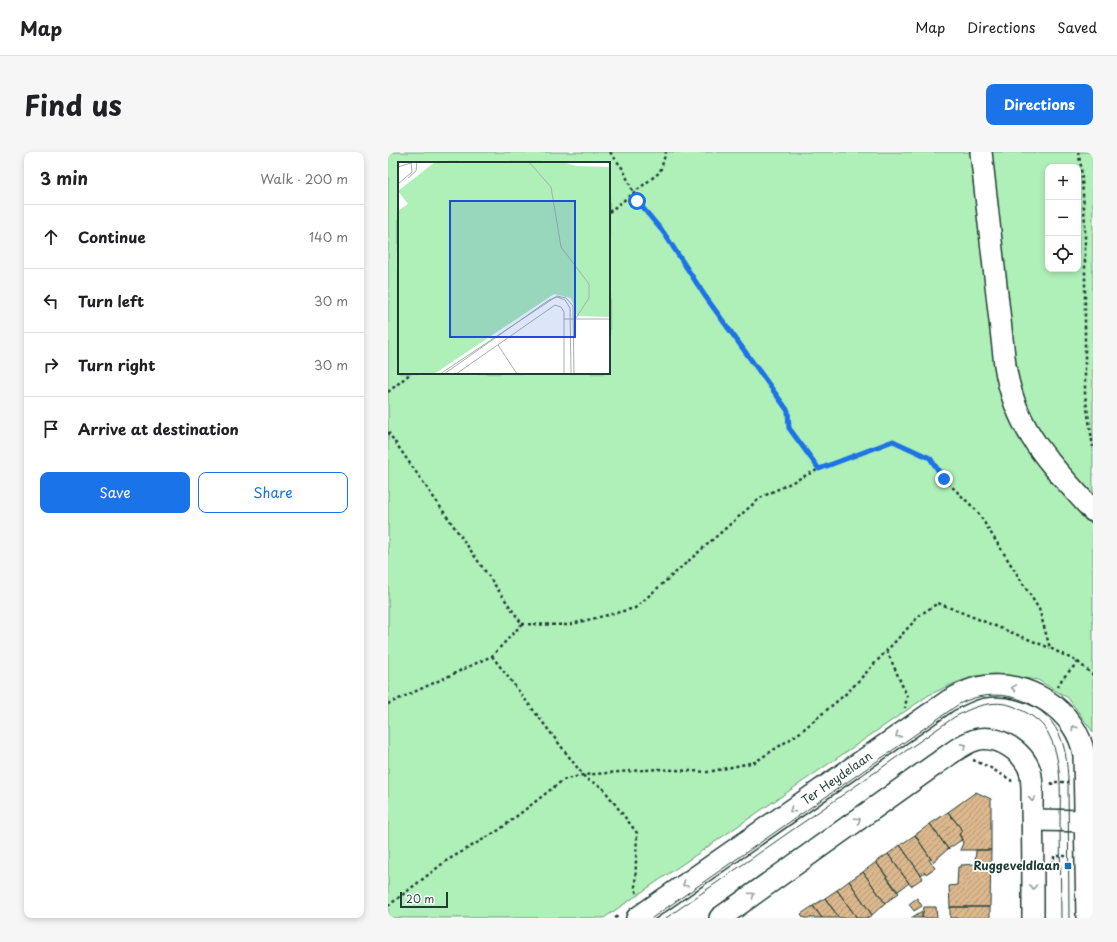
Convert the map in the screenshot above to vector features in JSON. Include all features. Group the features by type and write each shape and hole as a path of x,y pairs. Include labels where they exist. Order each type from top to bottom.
{"street":[{"path":"981,152 1005,365 1010,392 1021,420 1040,452 1093,511"},
{"name":"Ter Heydelaan","path":"641,915 942,705 961,694 983,686 1000,686 1022,689 1049,704"},
{"path":"1049,704 1068,719 1080,736 1084,755 1090,821 1087,855 1087,918"},
{"path":"720,918 930,768 969,743 978,739 988,739 1006,744 1026,763 1026,787 1032,820 1033,918"},
{"path":"1032,820 1090,821"}],"path":[{"path":"610,152 623,169 637,201 664,233 705,296 788,411 789,428 819,469"},
{"path":"610,211 660,172 666,152"},
{"path":"1078,152 1081,166 1084,223 1084,396 1093,447"},
{"path":"388,392 410,374"},
{"path":"388,432 522,624"},
{"path":"388,704 492,656 522,624 568,625 635,608 760,498 819,469 893,441 930,458 944,479 977,511 1039,608 1050,648"},
{"path":"388,906 446,861 499,830 563,780 583,775 657,769 708,772 755,762 798,734 848,692 920,616 938,603 1050,648 1078,662 1093,675"},
{"path":"887,651 907,696 905,710"},
{"path":"492,656 586,779 602,787 637,833 635,889 641,915"},
{"path":"1049,704 1062,679 1078,662"},
{"path":"967,763 972,760 989,767 1026,787 1052,789 1052,782 1073,782 1073,770 1084,768"},
{"path":"1054,867 1054,856 1087,855"},
{"path":"1032,862 1054,862"}],"green space":[{"path":"388,152 1093,152 1093,732 1068,698 1038,680 995,674 974,676 929,695 604,918 388,918"}],"building":[{"path":"976,792 991,799 991,850 960,850 963,843 959,834 963,831 948,812"},
{"path":"948,812 963,831 959,834 963,839 948,849 930,824"},
{"path":"930,824 948,849 933,862 915,835"},
{"path":"915,835 931,859 929,860 935,868 926,874 925,872 921,875 900,845"},
{"path":"900,845 923,878 911,886 888,854"},
{"path":"976,850 991,850 990,907 950,907 949,886 957,885 958,867 961,867 961,865 975,864"},
{"path":"888,854 909,883 897,892 876,862"},
{"path":"876,862 899,893 885,903 863,872"},
{"path":"863,872 885,903 872,915 849,881"},
{"path":"849,881 872,915 867,918 857,918 837,890"},
{"path":"837,890 857,918 839,918 825,898"},
{"path":"825,898 839,918 822,918 813,906"},
{"path":"917,898 922,906 914,911 909,904"},
{"path":"813,906 822,918 804,918 801,914"},
{"path":"924,907 936,907 937,918 922,918"},
{"path":"950,907 990,907 990,918 950,918"},
{"path":"922,911 922,918 911,918"}],"tram line":[{"path":"652,918 959,704 973,698 987,695 1002,695 1016,698 1029,703 1041,711 1051,721 1059,734 1065,750 1068,779 1069,918"},
{"path":"666,918 953,718 977,707 994,703 1011,705 1033,717 1047,732 1054,747 1060,781 1061,918"}],"place":[{"name":"Ruggeveldlaan","path":"1068,866"}],"route":[{"path":"637,201 664,233 705,296 788,411 789,428 819,469 893,441 930,458 944,479"}]}
